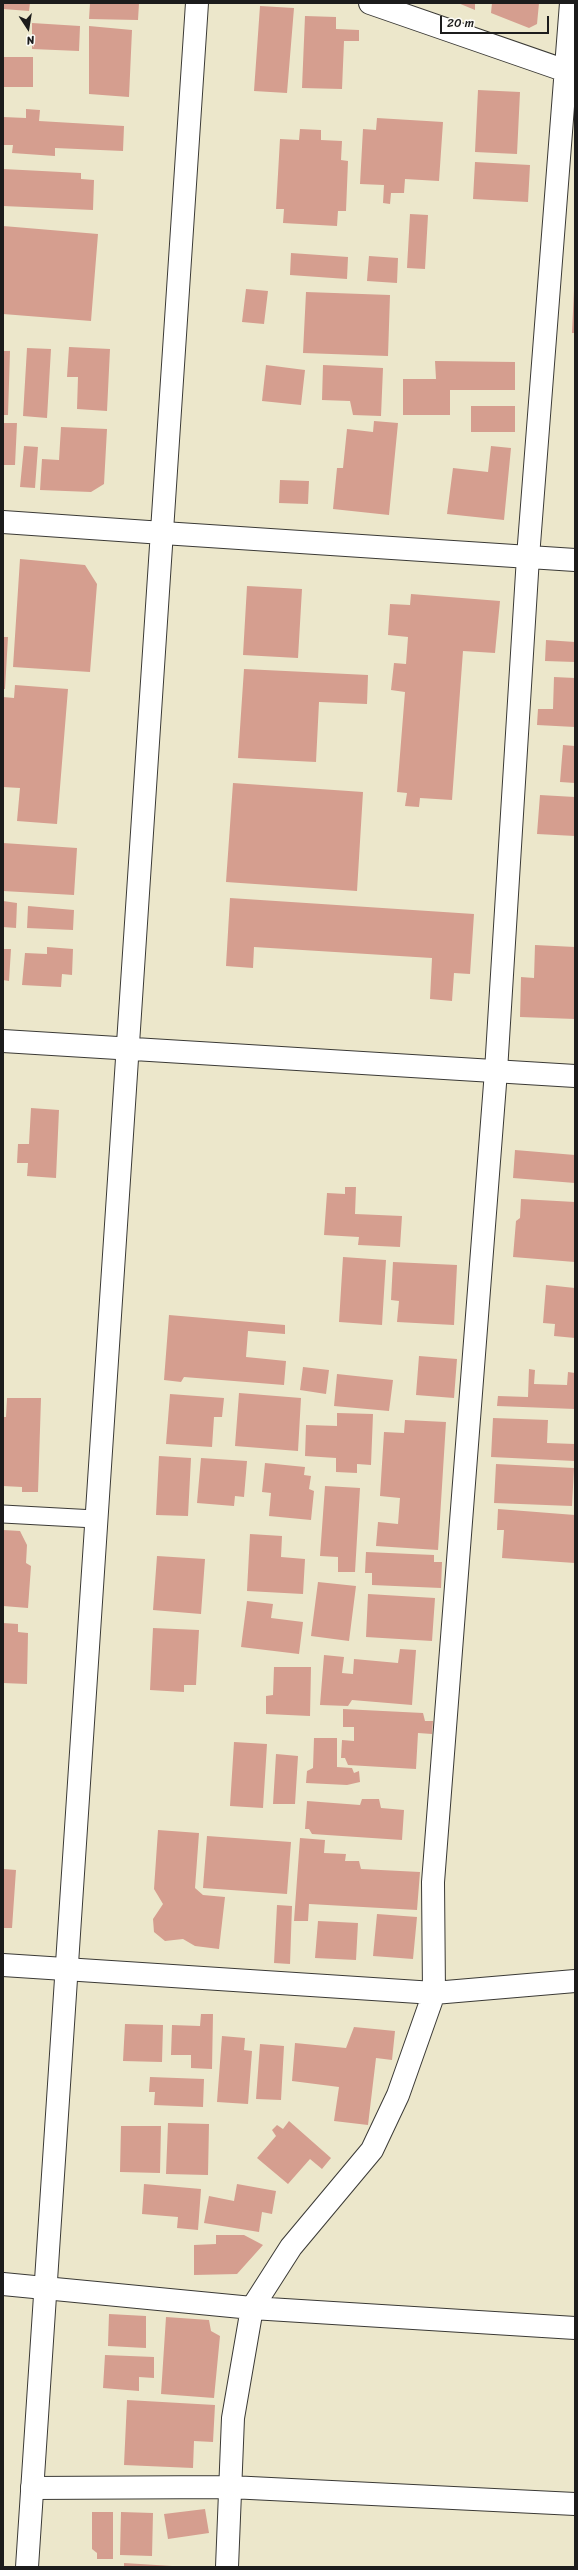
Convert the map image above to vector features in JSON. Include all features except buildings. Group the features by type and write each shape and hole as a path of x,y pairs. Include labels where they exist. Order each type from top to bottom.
{"street":[{"path":"27,2567 68,1970 95,1519 126,1049 163,533 197,3"},
{"path":"370,3 571,74"},
{"path":"226,2567 233,2418 252,2308 291,2247 372,2150 398,2095 434,1993 433,1882 496,1071 528,557 571,74 571,3"},
{"path":"3,522 575,560"},
{"path":"3,1041 575,1076"},
{"path":"3,1965 434,1993 575,1981"},
{"path":"3,2284 252,2308 575,2328"},
{"path":"32,2488 230,2487 575,2504"}],"lane":[{"path":"3,1514 95,1519"}]}
